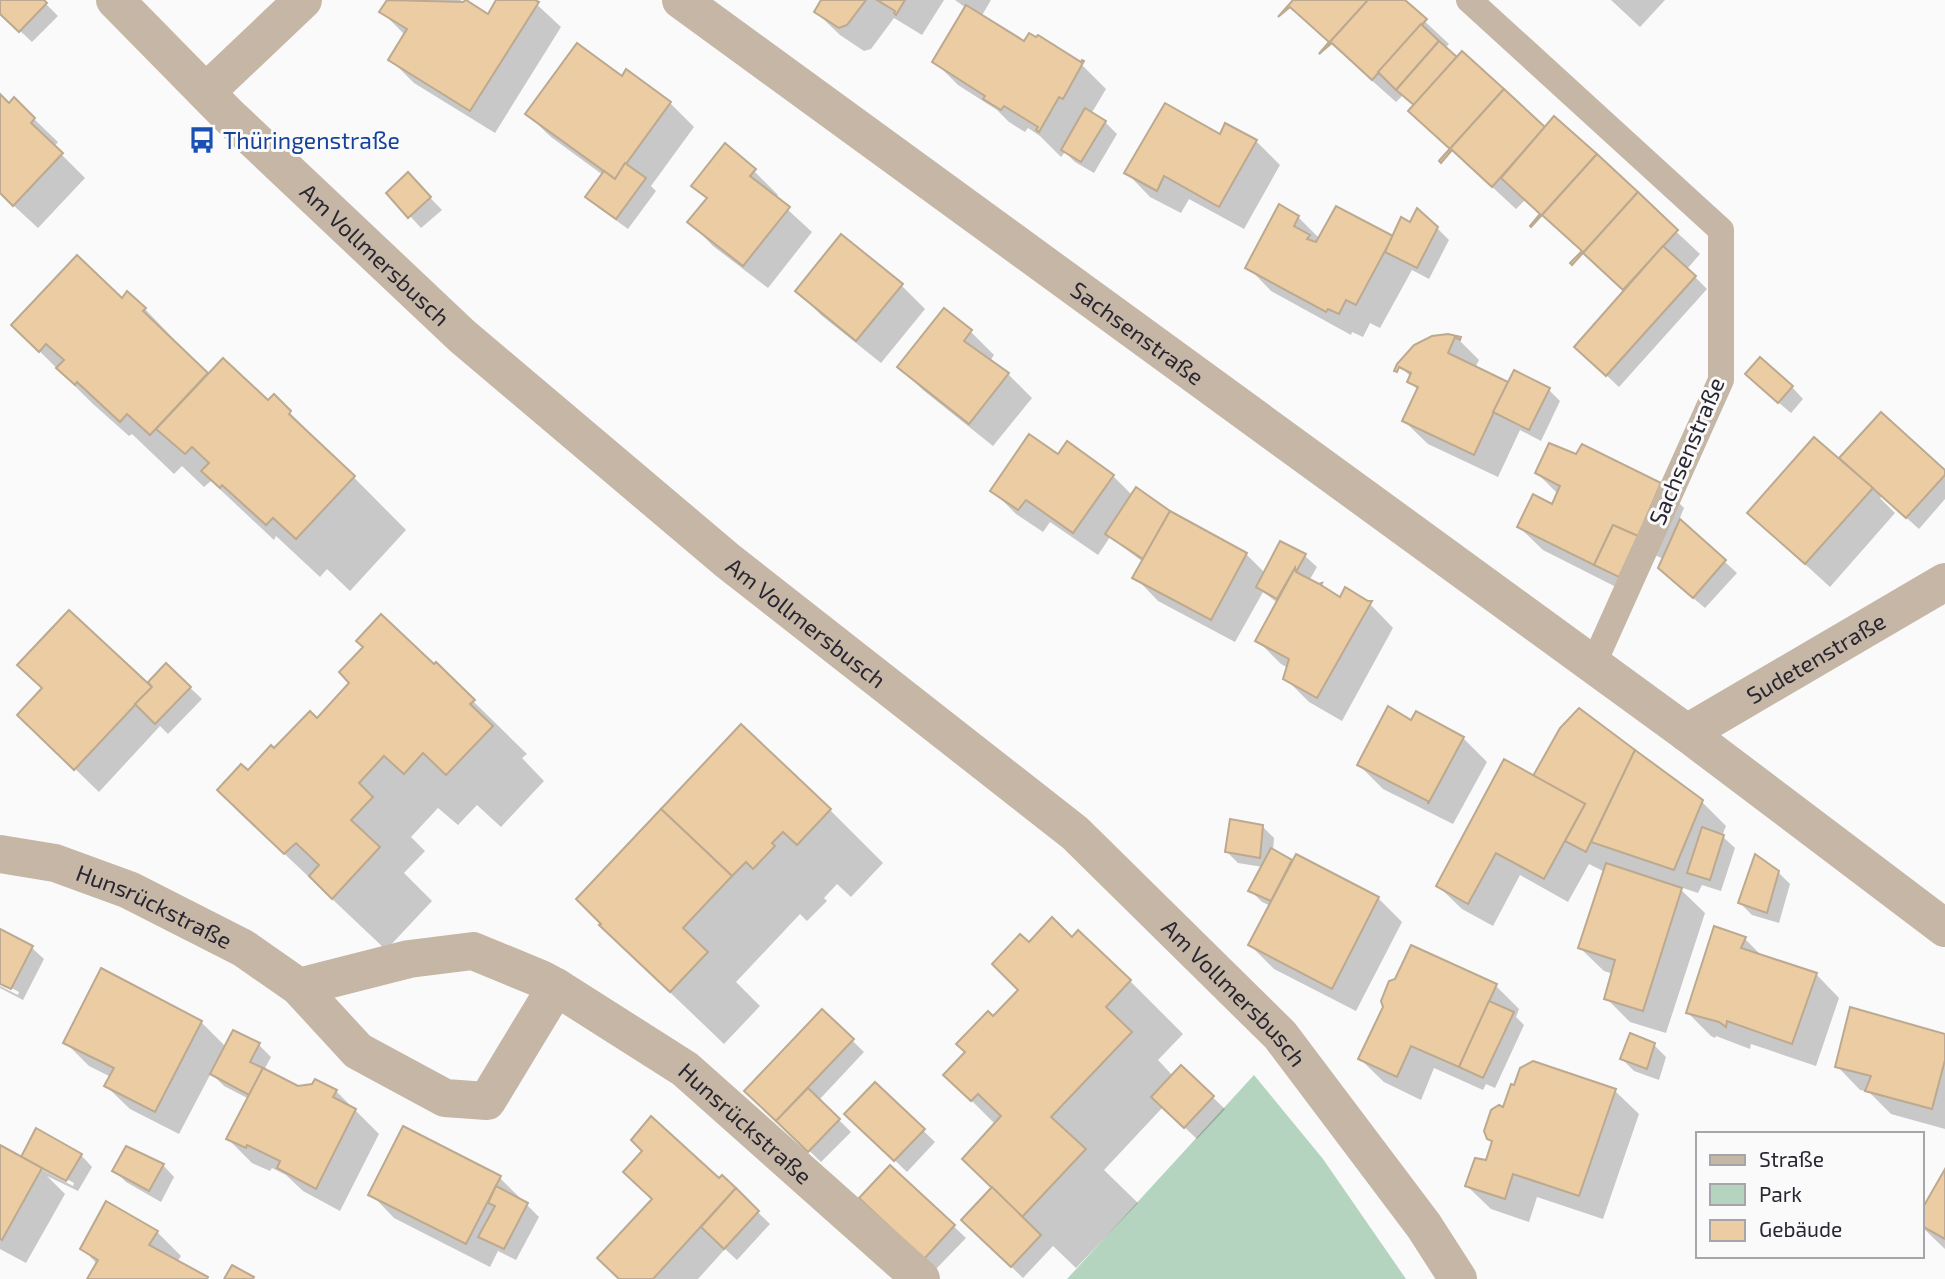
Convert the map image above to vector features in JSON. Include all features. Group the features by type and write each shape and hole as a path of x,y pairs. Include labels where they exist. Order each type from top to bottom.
{"street":[{"name":"Am Vollmersbusch","path":"115,0 206,92 462,336 728,561 1075,833 1280,1035 1424,1226 1458,1279"},
{"path":"206,92 303,0"},
{"name":"Sachsenstraße","path":"681,0 1688,733 1945,928"},
{"name":"Sudetenstraße","path":"1688,733 1945,582"},
{"name":"Hunsrückstraße","path":"0,854 55,863 129,890 243,948 299,987 358,1051 445,1098 487,1101 556,988"},
{"name":"Hunsrückstraße","path":"299,987 410,959 473,951 541,979 685,1069 921,1279"}],"lane":[{"name":"Sachsenstraße","path":"1469,0 1721,230 1721,380 1593,665"}],"green space":[{"path":"1254,1075 1323,1159 1406,1279 1067,1279"}],"building":[{"path":"0,0 44,0 47,3 19,32 0,14"},
{"path":"387,0 466,0 488,14 496,0 539,2 470,111 388,60 407,29 379,12"},
{"path":"821,0 866,0 847,25 839,28 814,12"},
{"path":"877,0 905,0 896,15 895,11"},
{"path":"1293,0 1368,0 1319,54 1329,42 1290,7 1278,17"},
{"path":"1368,0 1405,0 1427,19 1372,80 1332,43 1319,54"},
{"path":"966,5 1024,41 1029,33 1036,37 1038,35 1081,62 1084,61 1063,99 1059,97 1039,132 1036,130 1038,127 1004,106 1001,110 983,99 985,96 932,62"},
{"path":"1421,24 1439,41 1396,90 1378,72"},
{"path":"1439,41 1457,57 1414,105 1396,90"},
{"path":"577,43 622,76 626,69 671,102 615,179 525,114"},
{"path":"1462,51 1504,89 1450,149 1408,111"},
{"path":"1504,89 1545,127 1492,187 1452,150 1441,163 1439,161"},
{"path":"0,94 9,103 14,97 35,118 31,123 63,153 13,206 0,193"},
{"path":"1165,103 1220,134 1225,123 1257,140 1219,207 1164,176 1157,191 1124,173"},
{"path":"1085,108 1106,121 1081,162 1061,150"},
{"path":"1554,116 1597,154 1531,227 1540,214 1501,178"},
{"path":"725,143 756,169 750,176 790,207 743,266 687,222 707,198 691,186"},
{"path":"1597,154 1638,192 1572,265 1570,263 1582,251 1542,215"},
{"path":"625,163 646,178 616,219 585,197 604,171 615,179"},
{"path":"408,172 431,197 408,218 386,193"},
{"path":"1638,192 1678,230 1623,290 1583,253"},
{"path":"1279,204 1299,216 1294,226 1310,235 1307,239 1316,242 1336,206 1393,236 1356,305 1346,300 1339,314 1328,309 1326,312 1245,268"},
{"path":"1417,208 1438,227 1417,268 1385,252 1401,217 1410,222"},
{"path":"841,234 903,284 856,341 795,291"},
{"path":"1663,246 1696,276 1606,376 1574,347"},
{"path":"77,255 122,298 127,291 146,308 143,311 208,373 150,435 127,414 120,422 77,382 75,385 56,368 64,360 46,344 39,352 11,325"},
{"path":"944,308 972,330 964,341 1009,373 969,424 897,367"},
{"path":"1448,334 1461,337 1460,340 1455,337 1448,353 1508,382 1474,455 1402,421 1418,387 1407,382 1411,373 1399,367 1397,372 1394,371 1397,364 1414,345 1432,336"},
{"path":"1760,357 1793,386 1778,403 1745,374"},
{"path":"223,358 268,400 274,394 291,411 289,414 355,476 296,539 273,518 266,525 222,485 220,488 201,471 209,463 192,447 185,454 156,429"},
{"path":"1514,370 1550,388 1529,430 1493,412"},
{"path":"1881,412 1945,470 1945,475 1906,518 1839,458"},
{"path":"1029,434 1058,454 1067,441 1114,475 1073,533 1026,500 1018,510 990,491"},
{"path":"1814,437 1873,488 1805,564 1747,513"},
{"path":"1549,443 1576,454 1582,444 1661,483 1638,536 1613,525 1594,565 1517,527 1533,494 1552,504 1560,486 1535,473"},
{"path":"1136,487 1170,511 1143,559 1105,534"},
{"path":"1170,511 1247,553 1211,620 1132,578"},
{"path":"1680,519 1726,560 1693,598 1658,568"},
{"path":"1613,525 1638,536 1619,577 1594,565"},
{"path":"1280,541 1306,554 1277,599 1256,587"},
{"path":"1295,568 1296,572 1322,583 1321,585 1340,597 1345,587 1372,601 1317,698 1283,679 1289,659 1255,641"},
{"path":"69,610 152,687 74,770 17,715 42,688 17,665"},
{"path":"381,614 475,700 470,704 493,726 446,775 423,753 404,774 384,756 359,783 373,797 351,820 380,847 332,899 309,876 319,865 296,843 284,854 217,790 241,764 248,770 271,745 274,748 310,711 317,718 349,683 339,672 363,647 356,641"},
{"path":"166,663 191,687 155,724 135,704 152,687 148,682"},
{"path":"1388,706 1411,720 1416,711 1464,737 1428,804 1428,801 1357,765"},
{"path":"1579,708 1635,750 1586,852 1565,841 1585,804 1533,776 1560,728"},
{"path":"741,724 831,809 797,845 783,832 772,843 775,846 753,869 746,862 732,876 661,809"},
{"path":"1635,750 1703,800 1674,870 1591,842"},
{"path":"1504,759 1585,804 1544,879 1496,853 1468,904 1436,886"},
{"path":"661,809 732,876 683,928 708,952 670,992 599,925 601,924 576,899"},
{"path":"1230,819 1263,825 1260,858 1225,852"},
{"path":"1702,827 1724,835 1710,880 1687,873"},
{"path":"1271,848 1292,860 1271,901 1248,891"},
{"path":"1296,854 1379,897 1332,989 1248,945"},
{"path":"1755,854 1779,871 1767,913 1738,903"},
{"path":"1606,863 1682,888 1643,1011 1604,999 1615,960 1578,948"},
{"path":"1052,917 1072,937 1078,930 1131,980 1106,1007 1132,1032 1051,1117 1086,1149 1022,1217 962,1159 1001,1116 978,1094 971,1101 943,1075 965,1052 956,1044 988,1011 993,1016 1018,990 992,964 1020,934 1029,942"},
{"path":"1714,926 1746,937 1741,948 1817,973 1792,1044 1727,1021 1726,1027 1719,1022 1686,1013"},
{"path":"0,929 33,946 11,989 0,984"},
{"path":"1411,945 1497,984 1459,1067 1411,1046 1397,1077 1358,1059 1383,1007 1381,1001 1389,981 1395,979"},
{"path":"101,968 202,1021 155,1112 104,1086 114,1068 63,1043"},
{"path":"1489,1001 1514,1012 1483,1078 1459,1067"},
{"path":"1850,1007 1945,1034 1945,1060 1932,1109 1865,1091 1871,1076 1835,1067"},
{"path":"822,1009 854,1039 776,1121 744,1091"},
{"path":"233,1030 260,1043 250,1062 263,1068 249,1095 210,1074"},
{"path":"1630,1033 1655,1043 1647,1069 1620,1059"},
{"path":"1533,1061 1616,1089 1579,1196 1513,1174 1505,1199 1465,1186 1475,1158 1486,1160 1492,1141 1487,1139 1484,1131 1491,1110 1499,1105 1503,1107 1520,1068"},
{"path":"1181,1065 1214,1096 1184,1128 1151,1097"},
{"path":"263,1068 298,1086 312,1084 315,1079 337,1090 333,1097 356,1109 316,1189 277,1168 280,1161 247,1145 246,1148 226,1139"},
{"path":"875,1082 925,1129 894,1161 844,1114"},
{"path":"808,1088 840,1119 808,1152 776,1121"},
{"path":"651,1116 719,1178 722,1175 736,1188 653,1279 619,1279 597,1258 652,1199 623,1172 642,1151 631,1140"},
{"path":"403,1126 501,1176 466,1244 368,1195"},
{"path":"36,1128 82,1154 66,1181 21,1157"},
{"path":"0,1145 42,1168 2,1240 0,1239"},
{"path":"126,1146 164,1164 149,1191 112,1171"},
{"path":"890,1165 955,1225 924,1259 859,1198"},
{"path":"1945,1169 1945,1239 1924,1227 1924,1206"},
{"path":"496,1186 528,1203 504,1249 478,1237 495,1206 488,1203"},
{"path":"992,1187 1041,1235 1011,1267 961,1220"},
{"path":"736,1188 759,1211 724,1249 701,1227"},
{"path":"106,1201 158,1231 149,1245 208,1277 207,1279 87,1279 98,1260 80,1249"},
{"path":"232,1265 254,1277 253,1279 224,1279"}],"place":[{"name":"Thüringenstraße","path":"202,140"}]}
